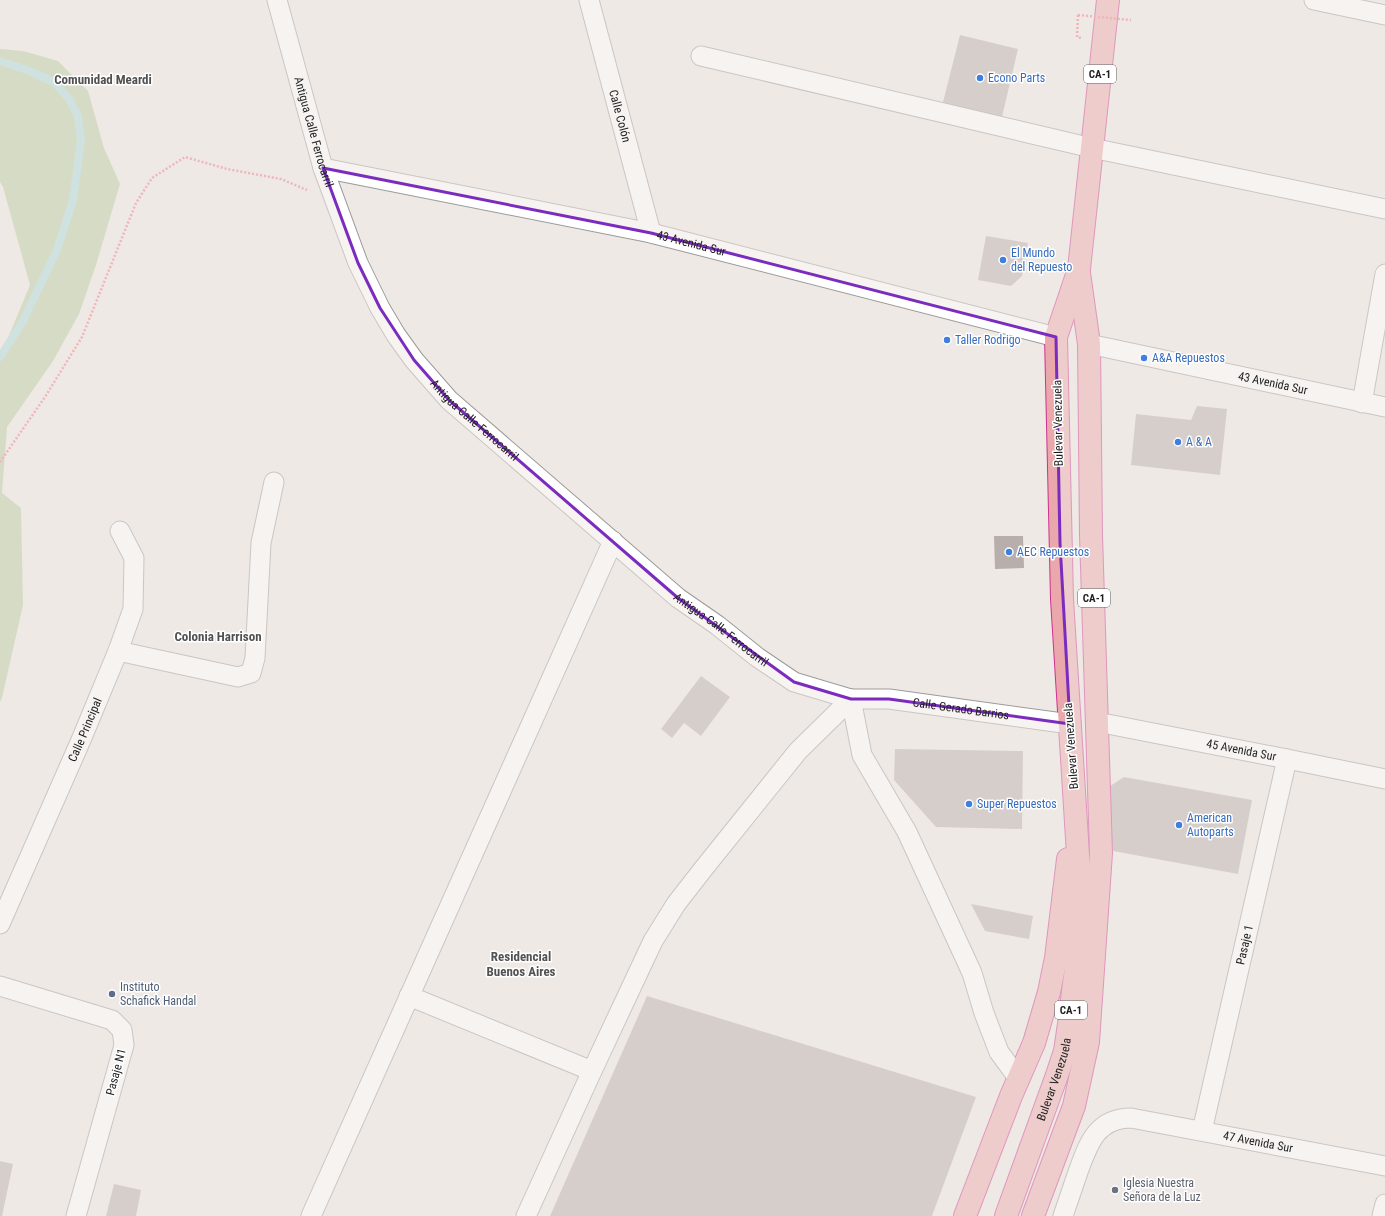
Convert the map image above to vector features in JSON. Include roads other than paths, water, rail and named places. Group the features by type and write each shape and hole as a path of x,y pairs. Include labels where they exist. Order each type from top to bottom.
{"highway":[{"name":"Bulevar Venezuela","path":"1006,1216 1057,1075 1064,1051 1069,1024 1082,919 1061,567 1056,337 1079,269 1108,0"},
{"name":"Bulevar Venezuela","path":"1033,1216 1074,1106 1088,1042 1101,852 1091,535 1089,344 1079,269"},
{"path":"965,1216 1018,1078 1034,1043 1049,992 1056,958 1075,794"},
{"path":"981,1216 1058,1017 1063,992 1067,954 1075,794"}],"street":[{"name":"Antigua Calle Ferrocarril","path":"277,0 323,168 358,263 380,308 396,336 414,360 449,400 678,598 716,624 757,657 794,682 851,699"},
{"name":"Calle Colón","path":"589,0 651,233"},
{"path":"1314,0 1385,16"},
{"path":"701,56 1092,148 1385,209"},
{"name":"43 Avenida Sur","path":"323,168 651,233 1056,337"},
{"path":"1362,403 1385,274"},
{"name":"43 Avenida Sur","path":"1089,344 1385,407"},
{"path":"118,651 238,677 251,673 255,658 261,543 274,482"},
{"name":"Calle Principal","path":"0,924 81,740 118,651 133,609 134,558 120,531"},
{"path":"311,1216 613,541"},
{"name":"Calle Gerado Barrios","path":"851,699 888,698 1070,724"},
{"path":"526,1216 653,941 676,904 798,751 851,699"},
{"path":"851,699 862,755 906,832 972,973 984,1013 999,1052 1018,1078"},
{"name":"45 Avenida Sur","path":"1097,722 1385,779"},
{"name":"Pasaje 1","path":"1202,1131 1287,759"},
{"name":"Pasaje N1","path":"0,986 112,1020 122,1030 124,1045 76,1216"},
{"path":"409,996 592,1071"},
{"name":"47 Avenida Sur","path":"1063,1216 1086,1149 1092,1138 1101,1128 1111,1122 1124,1118 1202,1131 1385,1166"},
{"path":"1382,1216 1385,1204"}],"waterway":[{"path":"0,61 27,70 54,82 69,99 78,116 81,140 73,200 57,250 23,321 0,357"}],"place":[{"name":"Econo Parts","path":"980,78"},
{"name":"El Mundo del Repuesto","path":"1003,260"},
{"name":"Taller Rodrigo","path":"947,340"},
{"name":"A&A Repuestos","path":"1144,358"},
{"name":"A & A","path":"1178,442"},
{"name":"AEC Repuestos","path":"1009,552"},
{"name":"Super Repuestos","path":"969,804"},
{"name":"American Autoparts","path":"1179,825"},
{"name":"Instituto Schafick Handal","path":"112,994"},
{"name":"Iglesia Nuestra Señora de la Luz","path":"1115,1190"}],"district":[{"name":"Comunidad Meardi","path":"103,79"},
{"name":"Colonia Harrison","path":"218,636"},
{"name":"Residencial Buenos Aires","path":"521,964"}]}
